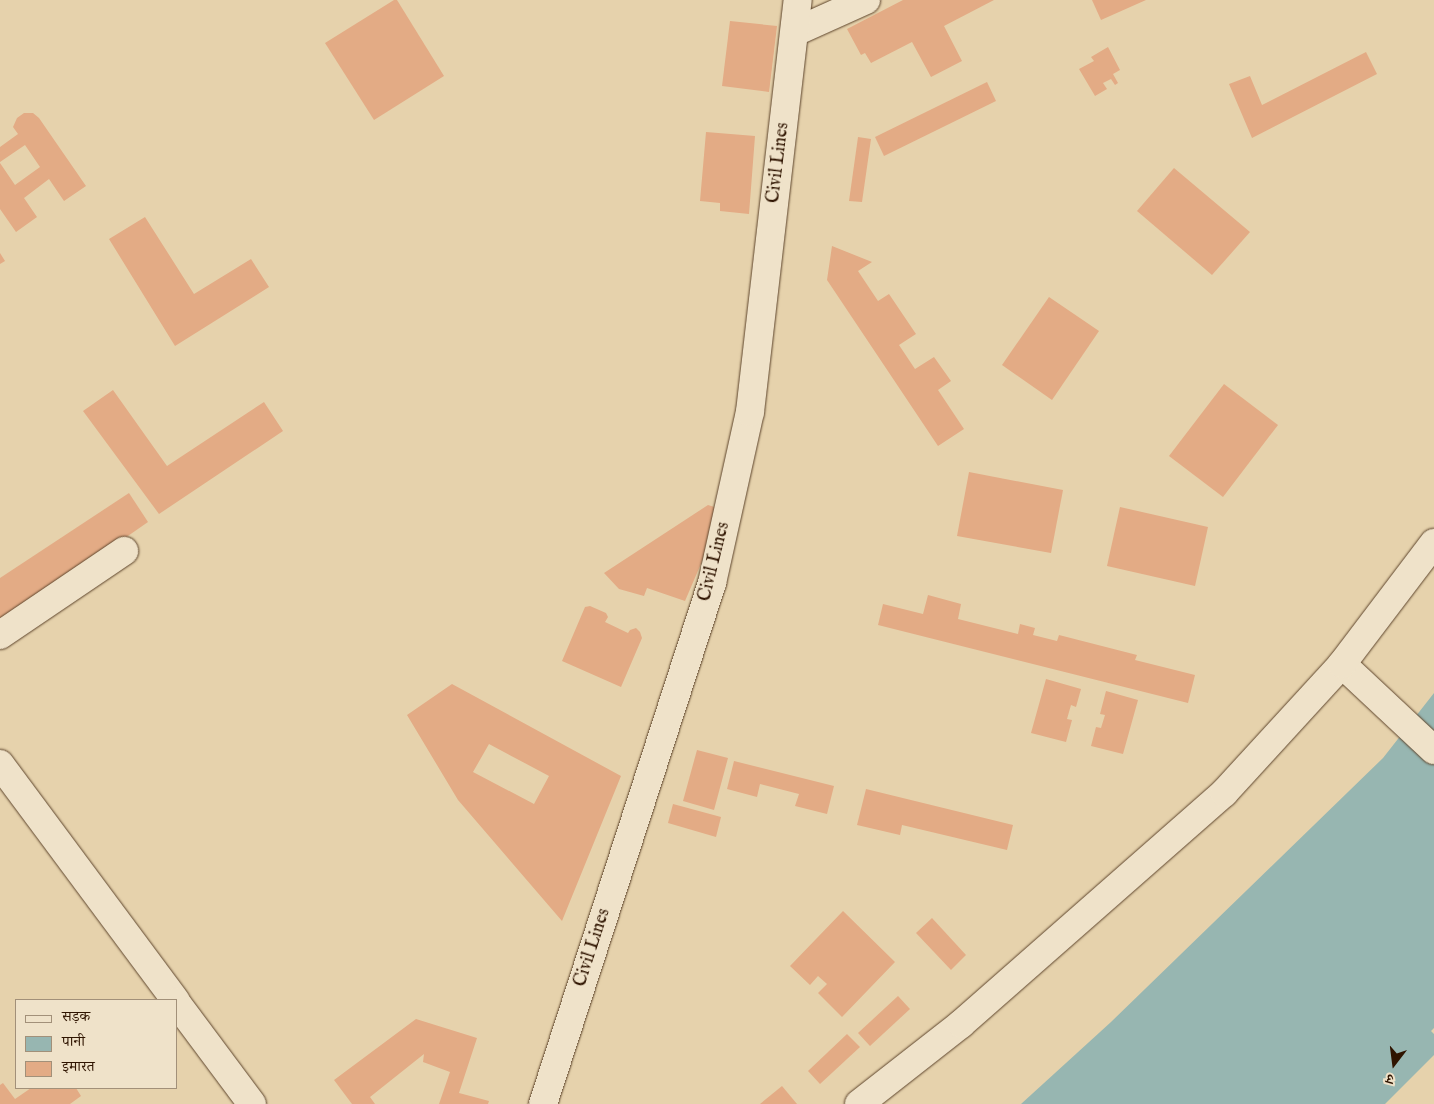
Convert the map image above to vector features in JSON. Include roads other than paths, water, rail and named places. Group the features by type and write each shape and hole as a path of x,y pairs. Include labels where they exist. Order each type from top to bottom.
{"street":[{"name":"Civil Lines","path":"543,1104 712,583 750,412 798,0"},
{"path":"795,32 866,0"},
{"path":"859,1104 961,1024 1224,793 1342,664 1434,543"},
{"path":"0,635 124,552"},
{"path":"1342,664 1434,750"},
{"path":"0,764 175,999"},
{"path":"178,1004 252,1104"}],"water":[{"path":"1434,693 1434,1028 1431,1031 1434,1034 1434,1055 1385,1104 1021,1104 1111,1022 1383,758"}]}
